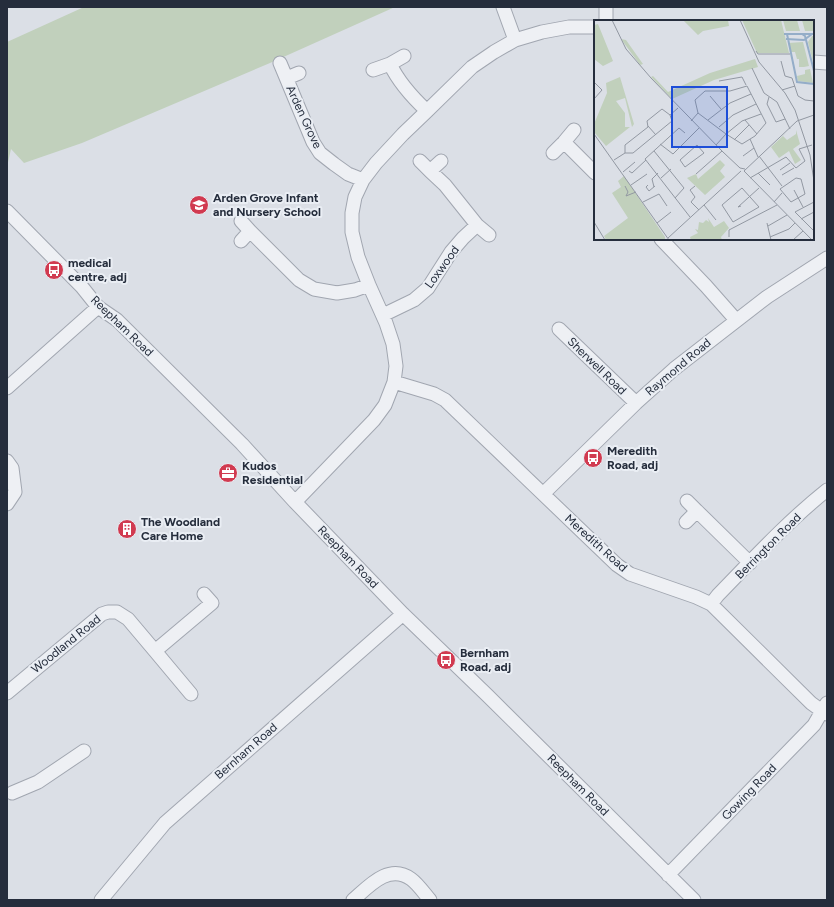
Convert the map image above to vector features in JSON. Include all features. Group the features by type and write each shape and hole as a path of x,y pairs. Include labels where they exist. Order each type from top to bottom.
{"street":[{"path":"503,7 516,40"},
{"path":"606,7 606,20"},
{"path":"295,502 374,420 385,404 394,382 396,366 393,344 383,315 358,257 352,232 352,213 355,197 363,180 376,163 403,134 472,67 494,52 516,40 542,32 568,27 594,27"},
{"path":"373,70 390,64 404,56"},
{"path":"814,62 827,63"},
{"name":"Arden Grove","path":"280,63 313,142 320,153 348,174 363,180"},
{"path":"390,64 396,76 427,111"},
{"name":"Arden Grove","path":"286,78 299,73"},
{"path":"553,153 574,130"},
{"path":"564,142 594,172"},
{"path":"430,171 441,161"},
{"path":"420,162 445,185 477,225 489,235"},
{"name":"Reepham Road","path":"7,211 82,287 98,307 117,320 242,444 295,502 403,614 694,900"},
{"path":"241,221 299,280 314,289 337,293 355,290 369,285"},
{"name":"Loxwood","path":"383,315 414,300 428,288 451,252 477,225"},
{"path":"241,241 250,231"},
{"path":"662,240 736,320"},
{"name":"Raymond Road","path":"543,494 636,403 674,369 767,297 827,258"},
{"path":"7,388 98,307"},
{"name":"Sherwell Road","path":"559,329 636,403"},
{"name":"Meredith Road","path":"394,382 434,394 445,400 617,565 630,574 696,596 711,604 810,702 825,709"},
{"path":"7,461 12,468 14,492 7,504"},
{"name":"Berrington Road","path":"711,604 718,595 783,530 816,498 827,490"},
{"path":"687,501 750,563"},
{"path":"686,522 697,511"},
{"path":"155,651 212,603 204,594"},
{"name":"Woodland Road","path":"7,693 102,614 117,612 128,619 191,694"},
{"name":"Bernham Road","path":"101,900 165,823 403,614"},
{"name":"Gowing Road","path":"668,875 814,725 825,709"},
{"path":"9,791 38,782 84,751"},
{"path":"353,900 376,880 386,875 398,874 413,880 430,900"}],"green space":[{"path":"84,7 395,7 270,63 82,143 24,163 11,149 7,167 7,42"}],"place":[{"name":"Arden Grove Infant and Nursery School","path":"199,205"},
{"name":"medical centre, adj","path":"54,270"},
{"name":"Meredith Road, adj","path":"593,458"},
{"name":"Kudos Residential","path":"228,473"},
{"name":"The Woodland Care Home","path":"127,529"},
{"name":"Bernham Road, adj","path":"446,660"}]}
